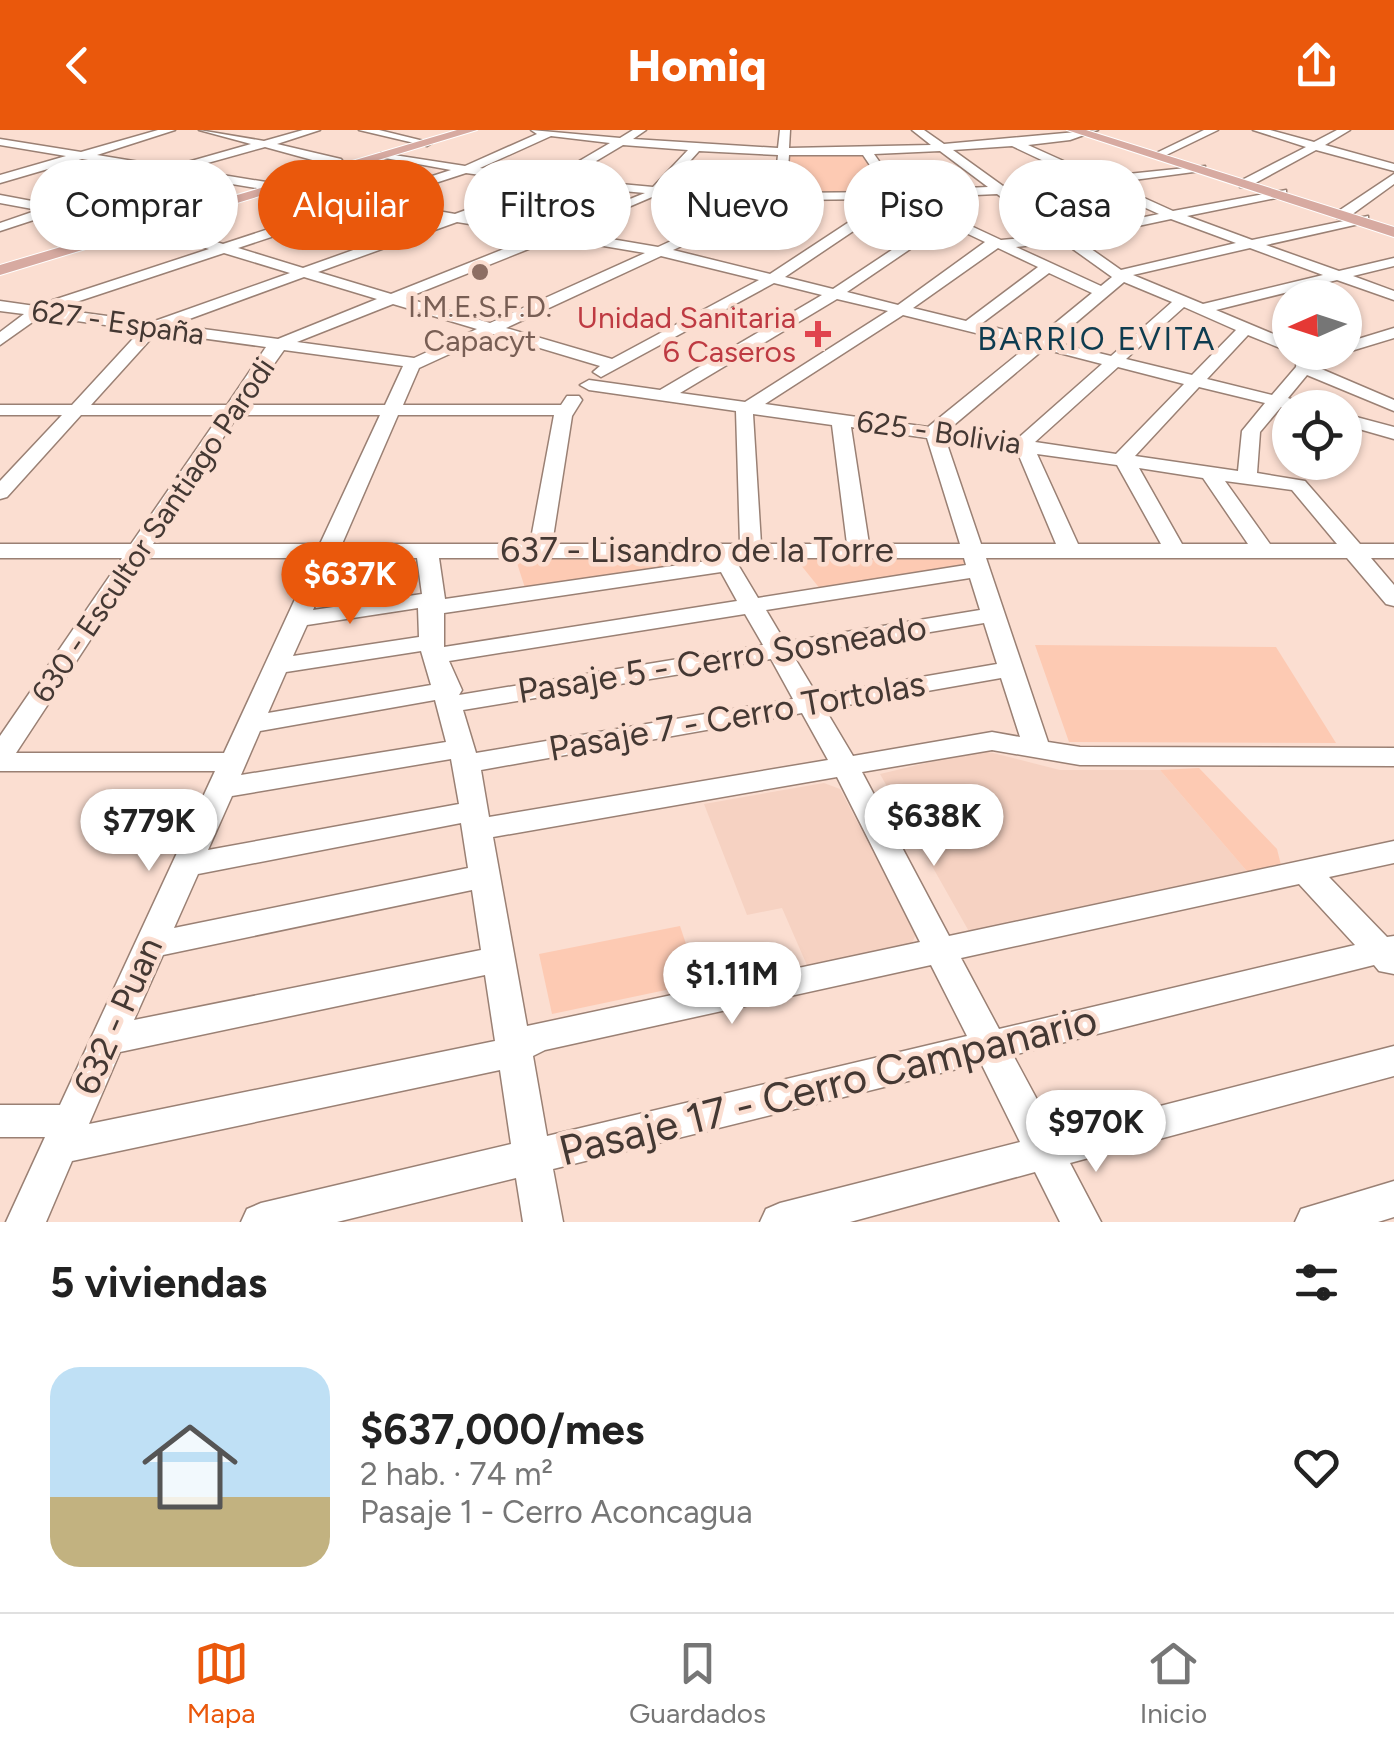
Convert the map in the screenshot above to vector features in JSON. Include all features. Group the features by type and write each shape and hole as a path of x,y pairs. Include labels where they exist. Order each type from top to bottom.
{"main road":[{"path":"361,160 471,130"},
{"path":"1083,131 1394,230"},
{"path":"0,270 67,250"}],"street":[{"path":"0,179 170,130"},
{"path":"204,130 326,160"},
{"path":"207,160 315,130"},
{"path":"343,160 360,130 427,143"},
{"path":"529,130 621,142 783,152 942,148 1083,131"},
{"path":"591,160 640,130"},
{"path":"782,160 785,130"},
{"path":"917,130 999,188"},
{"path":"1157,156 1212,130"},
{"path":"1258,130 1394,168"},
{"path":"1245,183 1312,144 1345,130"},
{"path":"487,160 550,133"},
{"path":"0,141 27,134"},
{"path":"0,141 99,160"},
{"path":"1013,142 1051,160"},
{"name":"630 - Escultor Santiago Parodi","path":"686,160 698,147"},
{"path":"865,150 872,160"},
{"path":"385,155 464,169"},
{"path":"1146,175 1198,168"},
{"path":"1037,749 934,432 1122,276 1352,217 1394,178"},
{"path":"1146,221 1280,194"},
{"path":"0,199 30,205"},
{"path":"1146,204 1394,296"},
{"path":"0,493 154,328 464,215"},
{"path":"0,227 30,217"},
{"path":"444,217 464,221"},
{"path":"540,550 564,410 611,364 772,278 844,231"},
{"path":"979,237 1102,292"},
{"path":"999,243 744,412 732,555 748,605 845,765 1082,1222"},
{"path":"631,247 1272,398"},
{"path":"0,340 35,310 218,250"},
{"path":"231,250 611,364"},
{"name":"630 - Escultor Santiago Parodi","path":"0,759 280,344 516,250"},
{"path":"665,394 835,294 900,250"},
{"path":"1086,250 1122,276 1272,339"},
{"path":"414,363 658,251"},
{"path":"1202,309 1394,262"},
{"path":"969,326 1046,268"},
{"path":"1069,549 1023,443 1182,301"},
{"name":"627 - España","path":"0,306 414,363"},
{"path":"1174,549 1123,458 1246,328"},
{"path":"1362,343 1394,333"},
{"name":"632 - Puan","path":"26,1222 414,363"},
{"path":"1284,390 1302,370"},
{"path":"1333,370 1394,406"},
{"name":"625 - Bolivia","path":"589,385 1023,443 1289,484 1308,493 1355,551"},
{"path":"1248,476 1248,440 1272,405"},
{"path":"0,410 564,410"},
{"path":"840,418 859,550"},
{"path":"1362,424 1394,433"},
{"path":"1208,470 1263,550"},
{"name":"637 - Lisandro de la Torre","path":"0,550 540,550 732,555 859,550 974,559 1069,549 1394,551"},
{"path":"426,550 434,585 431,603 435,649 450,697 476,820 542,1222"},
{"path":"506,550 519,595"},
{"path":"785,550 820,594"},
{"path":"1355,551 1394,600"},
{"path":"297,618 519,595 732,555"},
{"path":"276,666 435,649 820,594 974,559"},
{"name":"Pasaje 5 - Cerro Sosneado","path":"249,725 993,615"},
{"name":"Pasaje 7 - Cerro Tortolas","path":"0,759 227,775 464,756 1009,669"},
{"path":"186,864 992,741 1080,756 1394,758"},
{"path":"0,1121 66,1134 515,1049 538,1038 1394,852"},
{"path":"1305,871 1390,955"},
{"path":"150,945 484,876"},
{"name":"Pasaje 17 - Cerro Campanario","path":"261,1222 989,1045 1390,955"},
{"path":"108,1040 500,959"},
{"path":"780,1222 1394,1061"},
{"path":"1315,1222 1394,1200"}],"shaded area":[{"path":"788,153 861,153 866,160 844,160 844,194 824,194 824,160 788,160"},
{"path":"792,554 966,554 970,568 821,590"},
{"path":"521,556 701,556 705,560 526,591 516,560"},
{"path":"1035,645 1276,647 1336,743 1069,742"},
{"path":"981,750 1060,770 1160,770 1251,876 971,935 880,774"},
{"path":"1199,768 1277,849 1282,869 1251,876 1160,770"},
{"path":"824,783 840,789 916,934 910,948 809,970 782,908 747,915 704,804"},
{"path":"680,926 699,983 552,1014 539,954"}],"place":[{"name":"I.M.E.S.F.D. Capacyt","path":"480,272"},
{"name":"Unidad Sanitaria 6 Caseros","path":"818,334"}],"district":[{"name":"BARRIO EVITA","path":"1097,339"}]}
